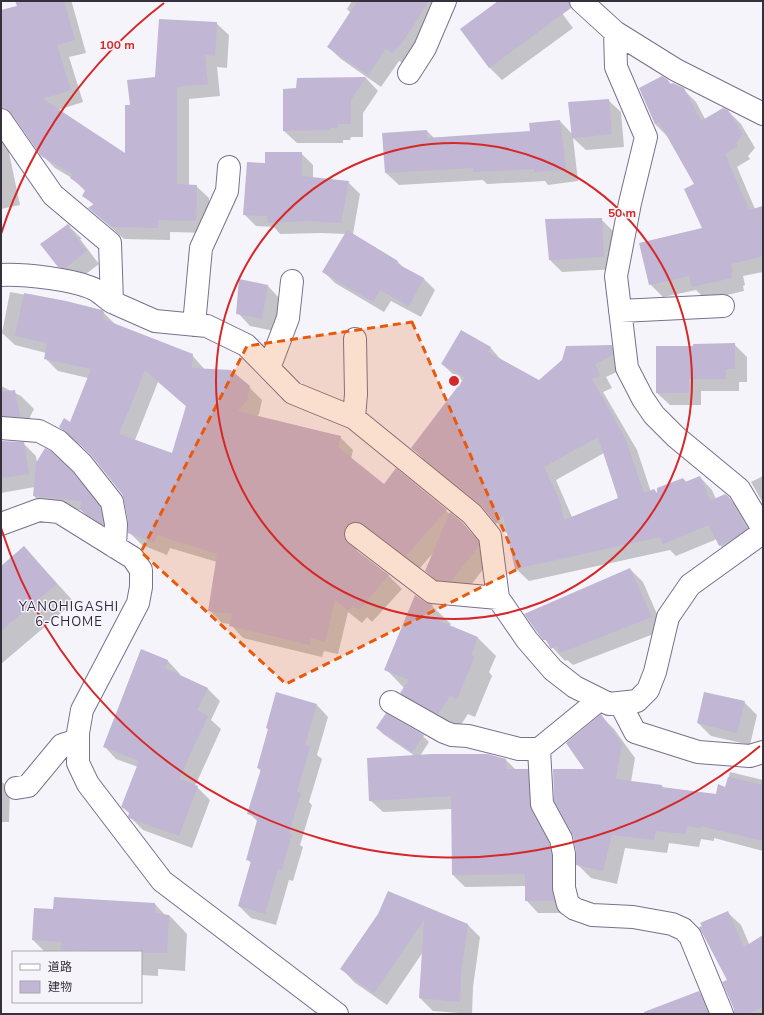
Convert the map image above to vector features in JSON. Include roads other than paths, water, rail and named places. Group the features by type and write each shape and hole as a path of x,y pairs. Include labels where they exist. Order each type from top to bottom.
{"street":[{"path":"409,73 425,48 444,1"},
{"path":"581,1 615,32 676,70 763,114"},
{"path":"1,275 30,276 74,283 95,289 112,302 155,321 207,326 246,345 293,393 354,418 472,514 490,536 498,598 527,640 553,670 575,687 610,702 638,701 648,690 655,672 668,617 690,585 758,536 763,530 739,489 676,437 654,415 643,399 627,368 616,276 630,202 646,137 616,67 615,32"},
{"path":"1,120 53,195 110,243 112,302"},
{"path":"194,325 201,248 227,191 229,167"},
{"path":"269,368 288,318 292,281"},
{"path":"620,311 723,306"},
{"path":"354,418 356,394 355,339"},
{"path":"1,428 39,431 58,441 82,464 112,502 116,524 115,547"},
{"path":"1,524 39,510 59,512 133,558 142,570 138,603 82,710 78,740 78,763 88,784 162,881 337,1014"},
{"path":"356,534 432,592 498,598"},
{"path":"391,702 452,735 468,736 519,749 539,749 610,702"},
{"path":"610,702 635,732 698,752 750,756 763,752"},
{"path":"16,788 28,786 62,745 78,740"},
{"path":"539,749 542,804 561,838 564,854 564,888 568,904 575,909 592,915 633,917 672,924 684,929 690,936 722,1014"}],"district":[{"name":"YANOHIGASHI 6-CHOME","path":"69,614"}]}
